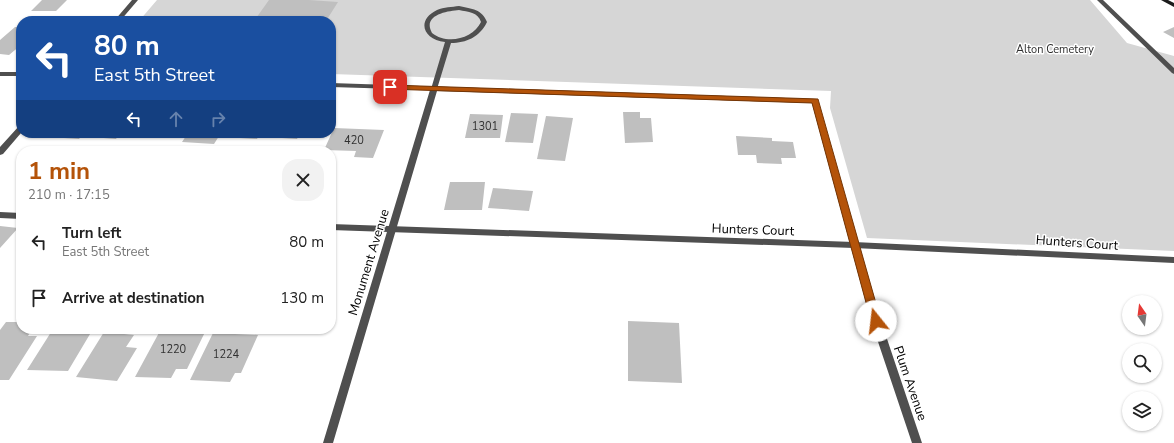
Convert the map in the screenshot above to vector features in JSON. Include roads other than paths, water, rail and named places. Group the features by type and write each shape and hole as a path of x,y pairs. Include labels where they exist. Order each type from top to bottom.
{"street":[{"path":"122,16 136,0"},
{"path":"458,8 463,0"},
{"path":"1100,0 1174,72"},
{"path":"1164,0 1174,5"},
{"path":"458,8 471,10 481,15 484,20 484,25 481,30 467,39 448,41 431,36 427,32 425,26 427,21 436,14 458,8"},
{"name":"Monument Avenue","path":"328,443 448,41"},
{"path":"0,74 16,74"},
{"path":"336,85 434,89"},
{"name":"Plum Avenue","path":"434,89 815,101 876,321 917,443"},
{"path":"0,152 16,134"},
{"path":"0,216 16,216"},
{"name":"Hunters Court","path":"336,227 854,245 1174,260"}],"park label":[{"name":"Alton Cemetery","path":"1055,49"}]}
